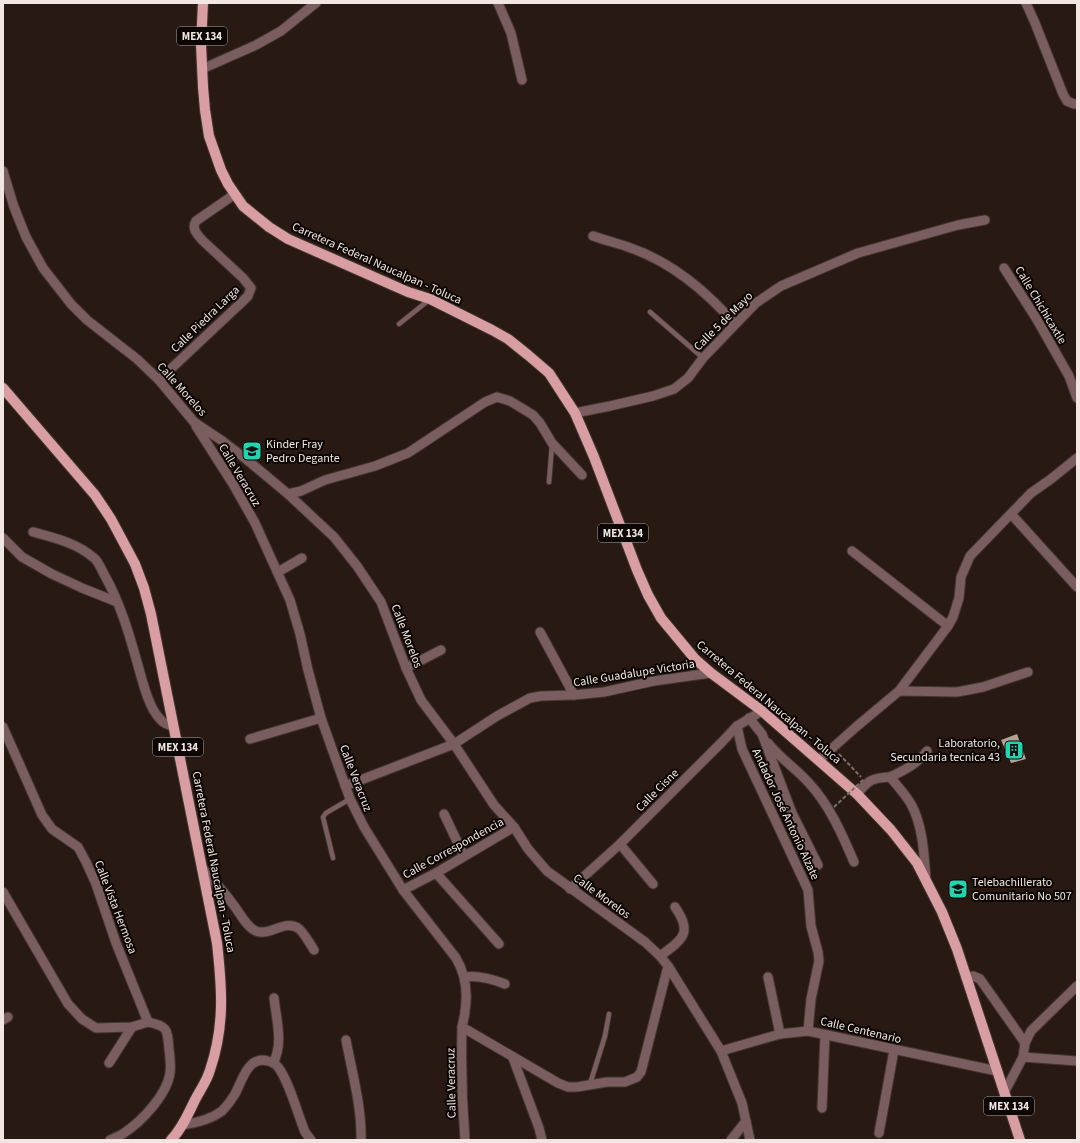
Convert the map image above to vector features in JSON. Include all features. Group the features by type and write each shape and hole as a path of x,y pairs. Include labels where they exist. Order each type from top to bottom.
{"main road":[{"name":"Carretera Federal Naucalpan - Toluca","path":"203,3 201,44 202,69 205,110 209,136 221,170 243,206 253,215 288,239 408,292 430,299 492,330 508,339 549,373 575,413 594,457 637,570 648,596 661,618 696,660 762,711 857,794 917,863 947,924 1020,1140"},
{"name":"Carretera Federal Naucalpan - Toluca","path":"3,388 95,495 112,519 128,550 144,588 151,614 204,870 217,943 222,991 221,1021 210,1071 182,1125 172,1140"}],"street":[{"path":"202,69 256,45 281,31 316,3"},
{"path":"498,3 511,33 522,80"},
{"path":"1026,3 1067,102 1077,104"},
{"name":"Calle Morelos","path":"3,171 14,207 26,237 43,268 71,304 87,320 137,358 159,380 194,422 246,459 288,494 334,537 357,566 381,602 406,668 421,700 454,744 494,805 514,827 528,849 548,871 645,942 668,966 721,1051 742,1103 750,1140"},
{"name":"Calle Piedra Larga","path":"159,380 242,302 250,292 251,288 243,278 202,240 196,233 194,227 196,221 235,194"},
{"name":"Calle 5 de Mayo","path":"575,413 617,405 674,389 688,378 703,358 756,303 781,286 858,253 958,225 985,220"},
{"path":"593,236 629,247 671,268 700,288 718,304 735,324"},
{"name":"Calle Chichicaxtle","path":"1004,268 1036,318 1066,370 1077,398"},
{"path":"288,494 301,491 325,480 375,466 408,453 485,402 497,398 510,401 533,415 540,423 552,443 582,475"},
{"name":"Calle Veracruz","path":"194,422 255,522 290,600 321,718 350,799 364,828 403,890 456,958 462,968 467,998 462,1027 463,1111 465,1140"},
{"path":"819,760 899,692 948,626 954,617 962,577 970,556 1031,493 1051,480 1077,458"},
{"path":"1010,514 1077,587"},
{"path":"33,532 56,538 79,547 96,559 117,602 130,638 147,695 153,709 160,719 173,726"},
{"path":"3,538 22,557 52,574 117,602"},
{"path":"852,551 948,626"},
{"path":"278,572 302,558"},
{"path":"540,632 574,695"},
{"path":"406,668 441,650"},
{"path":"899,692 957,692 983,687 1028,672"},
{"name":"Calle Guadalupe Victoria","path":"345,786 454,744 497,716 530,698 604,692 654,681 711,673"},
{"name":"Calle Cisne","path":"570,888 620,844 737,726 762,711"},
{"path":"250,740 321,718"},
{"path":"750,718 779,756 808,782 821,799 843,837 854,862"},
{"name":"Andador José Antonio Alzate","path":"737,726 742,749 808,890 811,926 819,961 811,999 808,1030"},
{"name":"Calle Vista Hermosa","path":"3,727 42,815 52,829 78,848 86,862 96,884 116,943 148,1022"},
{"path":"762,734 792,813 818,865"},
{"path":"857,794 871,780 890,777 908,769 921,759 927,751"},
{"path":"890,777 901,789 911,804 919,824 926,880"},
{"path":"444,814 464,856"},
{"name":"Calle Correspondencia","path":"403,890 436,873 514,827"},
{"path":"620,844 653,884"},
{"path":"204,870 232,902 252,929 258,932 266,932 283,926 293,926 299,928 314,950"},
{"path":"436,873 499,944"},
{"path":"3,892 68,1004 82,1019 96,1028 132,1027 148,1022 161,1025 165,1028 168,1035 170,1074 163,1091 146,1115 124,1133 110,1140"},
{"path":"660,956 679,942 685,926 683,918 675,906"},
{"path":"462,1027 513,1058 568,1087 607,1082 625,1082 637,1077 641,1072 668,966"},
{"path":"464,977 472,976 484,978 505,984"},
{"path":"966,978 974,976 980,978 1025,1043"},
{"path":"768,977 780,1034"},
{"path":"1004,1093 1023,1056 1025,1043 1031,1031 1077,986"},
{"path":"273,1062 278,1053 278,1033 274,998"},
{"path":"108,1063 132,1027"},
{"name":"Calle Centenario","path":"721,1051 780,1034 808,1030 894,1050 997,1071"},
{"path":"822,1108 825,1034"},
{"path":"346,1040 360,1112 361,1140"},
{"path":"879,1133 894,1050"},
{"path":"1023,1056 1077,1061"},
{"path":"513,1058 542,1140"},
{"path":"182,1125 196,1123 222,1110 235,1095 241,1079 248,1068 254,1062 264,1060 273,1062 278,1066 305,1132 311,1140"},
{"path":"731,1140 746,1121"}],"lane":[{"path":"399,324 430,299"},
{"path":"650,312 703,358"},
{"path":"549,482 552,443"},
{"path":"333,858 323,817 326,813 350,799"},
{"path":"590,1084 609,1014"}],"path":[{"path":"833,748 864,779 834,807"}],"building":[{"name":"Laboratorio, Secundaria tecnica 43","path":"1017,734 1026,759 1011,763 1001,740"}],"place":[{"name":"Kinder Fray Pedro Degante","path":"252,451"},
{"name":"Laboratorio, Secundaria tecnica 43","path":"1014,750"},
{"name":"Telebachillerato Comunitario No 507","path":"958,889"}]}
